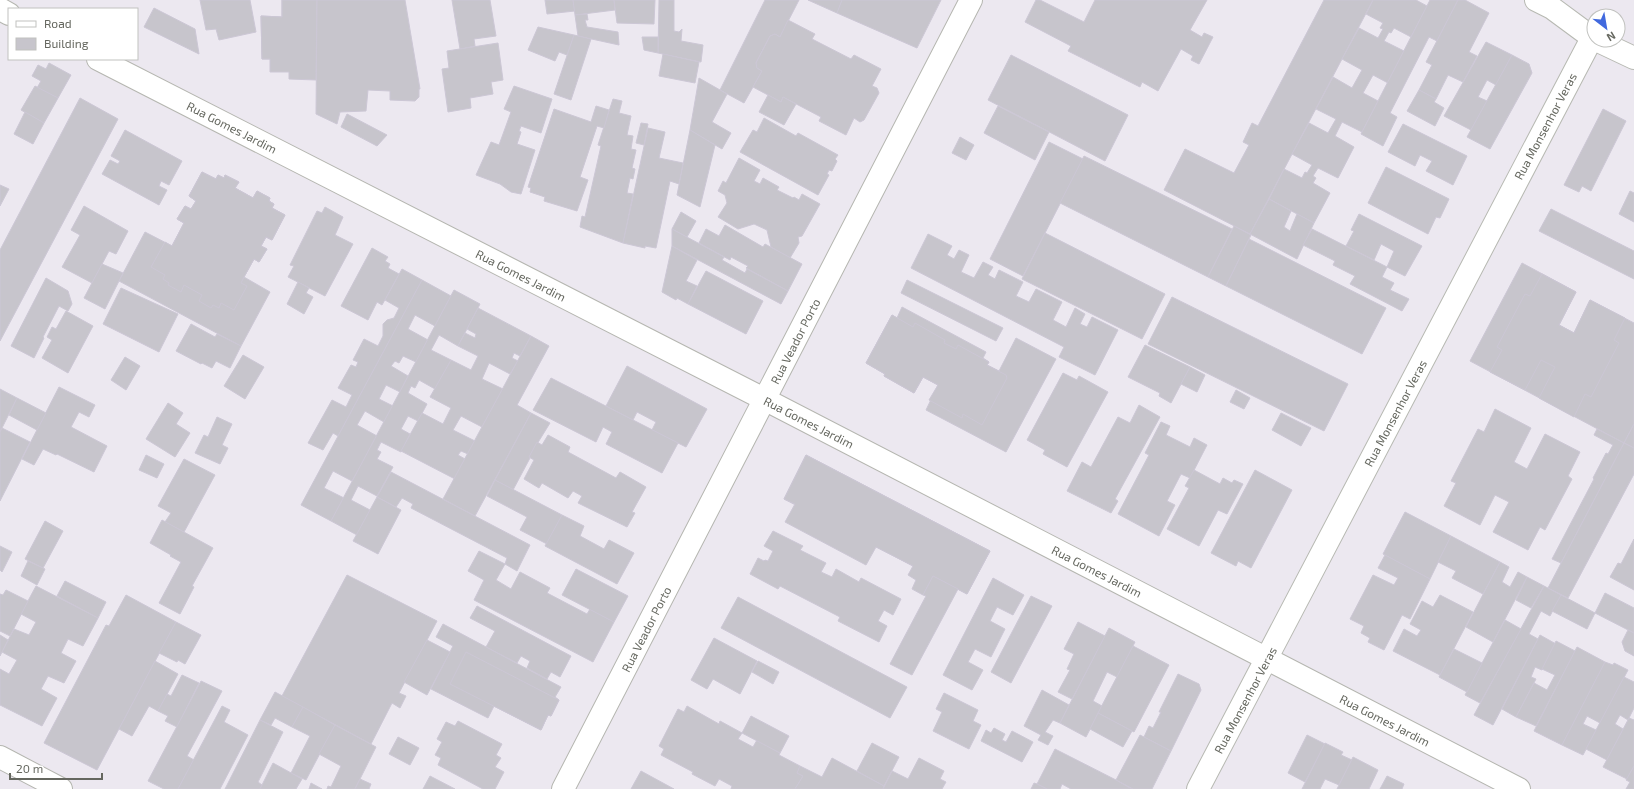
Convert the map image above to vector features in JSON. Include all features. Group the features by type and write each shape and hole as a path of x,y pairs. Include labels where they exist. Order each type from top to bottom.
{"street":[{"name":"Rua Veador Porto","path":"563,789 971,0"},
{"path":"1536,0 1552,8 1586,33"},
{"name":"Rua Monsenhor Veras","path":"1198,789 1589,48"},
{"path":"1613,48 1634,58"},
{"name":"Rua Gomes Jardim","path":"100,60 764,399 1519,789"},
{"path":"0,757 61,789"}],"building":[{"path":"200,0 250,0 256,32 219,40 216,29 206,30"},
{"path":"282,0 297,0 296,15 317,15 316,59 262,59 261,16 282,17"},
{"path":"282,0 317,0 316,80 289,79 289,72 270,72 270,59 262,59 261,16 282,17"},
{"path":"317,0 405,0 420,89 419,97 415,101 390,100 390,91 368,90 366,111 340,112 337,124 316,114"},
{"path":"452,0 490,0 496,36 474,39 475,46 460,49"},
{"path":"545,0 573,0 575,11 547,14"},
{"path":"573,0 614,0 615,10 575,15"},
{"path":"614,0 655,0 654,24 617,23"},
{"path":"659,0 674,0 674,31 679,32 682,29 681,41 703,45 701,62 658,53"},
{"path":"765,0 799,0 780,37 775,34 770,36 756,63 757,68 762,71 744,103 720,90"},
{"path":"808,0 842,0 837,13"},
{"path":"842,0 941,0 917,48 837,13"},
{"path":"1036,0 1040,0 1084,22 1095,0 1207,0 1190,30 1202,37 1204,33 1213,37 1199,64 1191,60 1193,56 1181,49 1158,91 1142,82 1140,87 1068,51 1071,46 1025,22"},
{"path":"1324,0 1373,0 1250,234 1164,190 1185,149 1234,173 1249,145 1243,142 1252,123 1258,126"},
{"path":"1373,0 1416,0 1427,6 1411,37 1394,28 1391,33 1389,32 1384,41 1404,51 1388,83 1373,75 1363,93 1378,101 1362,132 1342,122 1335,136 1354,147 1338,178 1318,168 1313,176 1316,178 1313,183 1330,193 1314,223 1269,199 1284,169 1302,178 1305,172 1307,173 1312,165 1292,154 1309,123 1328,133 1336,119 1316,109 1333,77 1352,88 1362,70 1342,59 1359,28 1378,38 1383,29 1380,28 1383,23 1366,14"},
{"path":"1430,0 1458,0 1437,41 1429,37 1390,113 1397,117 1383,146 1361,134"},
{"path":"1458,0 1465,0 1489,13 1469,52 1477,56 1463,82 1448,75 1436,99 1419,90 1432,65 1426,62"},
{"path":"154,8 195,29 199,54 144,27"},
{"path":"587,14 588,20 585,20 587,27 618,32 619,45 578,36 575,15"},
{"path":"788,20 815,34 812,39 851,59 854,55 881,69 872,86 877,88 879,93 864,120 860,122 854,118 846,135 819,121 821,117 783,97 781,102 753,87 762,71 757,68 756,63 770,36 775,34 780,37"},
{"path":"538,27 574,35 567,55 559,52 555,61 528,50"},
{"path":"574,35 591,39 571,100 554,94"},
{"path":"642,37 658,37 658,53 644,50"},
{"path":"1486,42 1512,55 1496,85 1487,80 1478,97 1487,101 1471,130 1444,116"},
{"path":"498,43 503,80 491,82 493,94 470,98 471,108 448,112 442,69 449,68 447,51"},
{"path":"663,54 699,62 695,83 659,76"},
{"path":"1011,55 1128,115 1105,161 988,100"},
{"path":"1512,55 1529,64 1532,73 1490,149 1467,137"},
{"path":"49,63 71,75 58,98 37,88 41,81 32,76 38,65 46,69"},
{"path":"699,78 727,94 712,122 731,133 722,149 690,130"},
{"path":"35,86 58,98 44,123 21,110"},
{"path":"514,86 552,99 541,133 521,126 519,131 521,132 517,144 535,150 521,194 511,192 500,184 476,175 491,142 499,145 511,112 504,109"},
{"path":"1419,90 1436,99 1434,102 1444,108 1435,126 1407,111"},
{"path":"768,95 781,102 783,97 796,104 784,125 759,112"},
{"path":"80,98 118,119 0,341 0,250"},
{"path":"613,99 622,101 619,113 631,116 627,135 633,136 631,149 636,150 632,168 635,169 633,179 630,178 627,193 633,194 623,243 580,227 582,216 585,217 601,146 598,145"},
{"path":"596,106 609,110 604,128 597,126 580,177 588,180 577,211 544,201 545,197 530,192 531,188 528,187 554,109 591,122"},
{"path":"998,106 1049,132 1035,160 984,133"},
{"path":"1603,109 1626,121 1591,191 1582,186 1579,192 1564,185"},
{"path":"25,112 44,123 33,144 14,134"},
{"path":"347,114 387,135 377,146 341,127"},
{"path":"764,118 796,136 798,133 838,155 835,159 837,161 832,171 829,170 827,174 829,175 818,195 740,152 753,130 757,132"},
{"path":"641,123 648,124 644,145 636,143"},
{"path":"1403,124 1467,156 1453,185 1426,171 1432,161 1420,155 1415,166 1388,152"},
{"path":"648,128 665,132 659,158 683,163 679,184 670,181 656,248 645,246 645,248 623,243"},
{"path":"125,130 182,161 169,185 161,181 159,186 167,190 159,205 102,174 110,160 118,164 120,161 111,156"},
{"path":"690,130 715,145 700,207 677,195"},
{"path":"960,137 974,145 966,160 952,153"},
{"path":"1049,142 1083,159 1023,276 990,259"},
{"path":"1084,156 1232,229 1208,277 1060,203"},
{"path":"739,158 760,170 754,181 760,184 763,178 779,187 777,190 793,198 794,197 799,200 802,194 820,204 802,236 798,237 799,243 790,258 771,247 767,230 754,224 738,229 718,217 727,203 725,195 718,191 723,181 726,183"},
{"path":"1386,167 1449,199 1440,218 1436,217 1428,234 1368,203"},
{"path":"202,172 216,179 218,175 224,178 225,175 239,182 235,188 253,198 257,191 270,198 269,201 274,204 272,208 285,215 272,240 266,237 261,246 267,249 259,262 254,259 244,277 270,292 241,346 119,281 145,232 172,246 184,223 177,219 185,206 191,209 196,201 189,196"},
{"path":"202,172 216,179 218,175 224,178 225,175 239,182 235,188 253,198 257,191 270,198 269,201 274,204 272,208 285,215 272,240 266,237 261,246 267,249 259,262 254,259 244,277 241,283 247,286 234,310 221,303 219,308 213,305 211,308 199,301 202,295 184,285 181,292 168,285 169,283 163,279 165,275 151,267 165,242 172,246 184,223 177,219 185,206 191,209 196,201 189,196"},
{"path":"0,185 9,189 0,206"},
{"path":"1630,191 1634,193 1634,222 1619,214"},
{"path":"1269,199 1291,211 1284,227 1290,231 1297,214 1314,223 1297,259 1250,234"},
{"path":"84,206 128,231 116,254 109,251 92,283 62,267 80,235 71,230"},
{"path":"325,207 343,217 335,235 353,244 325,296 288,277 294,266 290,265 317,211 322,213"},
{"path":"1551,209 1634,251 1634,279 1539,231"},
{"path":"681,212 696,221 687,237 672,229"},
{"path":"1359,214 1422,246 1405,276 1387,267 1394,251 1381,244 1374,260 1346,246 1354,231 1351,230"},
{"path":"725,225 763,247 765,244 802,264 788,291 746,268 748,266 731,257 730,260 699,243 706,229 719,236"},
{"path":"1234,226 1251,235 1226,286 1208,277"},
{"path":"672,229 724,257 722,260 745,273 747,269 788,291 781,304 672,246"},
{"path":"1312,229 1387,267 1382,277 1394,283 1390,290 1409,299 1402,311 1350,284 1355,276 1333,265 1335,261 1303,245"},
{"path":"1045,233 1165,294 1142,339 1022,279"},
{"path":"928,234 952,246 947,255 954,259 959,250 969,255 961,272 974,278 983,262 993,267 988,275 995,279 999,270 1023,282 1016,296 1029,302 1036,289 1062,302 1053,320 1066,327 1075,308 1085,314 1080,324 1087,327 1092,317 1118,330 1095,375 1059,357 1064,347 911,268"},
{"path":"1249,239 1386,308 1362,354 1226,286"},
{"path":"672,246 697,260 686,281 697,286 688,304 677,298 676,300 662,292"},
{"path":"372,248 388,257 385,261 390,264 388,268 399,274 382,305 377,302 368,320 341,306"},
{"path":"1522,263 1576,292 1559,325 1574,333 1590,300 1634,323 1634,424 1624,443 1470,361"},
{"path":"102,264 123,273 105,309 84,298"},
{"path":"402,269 422,280 338,436 333,433 323,450 308,443 332,400 346,407 352,395 338,388 351,365 356,367 358,362 353,360 364,339 378,346 383,336 383,324 387,320 394,318 399,308 385,300"},
{"path":"706,271 763,301 746,334 688,304"},
{"path":"1542,274 1576,292 1559,325 1574,333 1590,300 1625,318 1614,340 1619,343 1591,397 1585,394 1574,417 1539,398 1555,367 1541,360 1525,390 1490,372 1502,350 1497,347 1525,294 1530,296"},
{"path":"46,278 68,291 72,304 68,311 59,306 34,358 11,346"},
{"path":"422,280 451,296 435,326 415,315 408,329 428,340 416,362 403,356 399,363 395,361 391,366 408,376 400,392 386,385 379,399 393,406 384,422 365,411 357,425 377,436 352,481 333,471 324,488 344,498 331,521 301,505"},
{"path":"907,280 1003,328 996,341 901,293"},
{"path":"298,282 309,288 306,293 313,297 304,314 287,304"},
{"path":"121,288 178,314 159,352 103,324"},
{"path":"454,290 480,304 458,346 439,335 431,350 451,360 435,389 419,380 415,388 411,386 408,393 427,404 418,421 408,416 401,429 410,434 401,452 381,442 377,450 381,452 377,459 393,467 377,496 358,486 351,500 370,510 357,535 331,521"},
{"path":"1172,297 1348,384 1324,431 1148,344"},
{"path":"902,307 986,352 983,358 989,362 987,365 999,371 1016,338 1056,359 1006,452 926,410 938,385 923,377 914,393 884,376 885,374 866,363 892,315 897,318"},
{"path":"478,308 531,336 520,356 514,353 512,358 518,361 510,374 489,363 482,379 503,389 482,427 461,416 453,430 475,441 468,454 461,451 458,455 465,459 455,479 401,451 422,413 443,424 451,408 430,397 451,360 471,370 478,356 458,346 465,333 475,338 476,334 467,329"},
{"path":"66,311 93,326 68,373 42,358 52,340 47,337 52,327 56,329"},
{"path":"892,315 913,327 915,323 945,340 944,343 956,349 958,345 989,362 987,365 1006,375 1007,378 982,425 963,414 962,418 929,400 938,385 923,377 914,393 884,376 885,374 866,363"},
{"path":"191,324 215,337 217,334 241,346 230,368 216,361 212,368 176,351"},
{"path":"531,336 549,346 517,405 531,413 475,516 443,499"},
{"path":"1145,345 1190,367 1171,403 1159,396 1160,393 1128,377"},
{"path":"243,355 264,367 245,399 224,386"},
{"path":"125,357 140,366 126,390 111,380"},
{"path":"627,366 707,409 686,447 652,430 656,422 637,412 633,420 606,406"},
{"path":"1190,367 1205,375 1197,392 1181,384"},
{"path":"1063,373 1077,380 1079,376 1108,392 1067,467 1043,454 1045,450 1027,440"},
{"path":"551,378 678,443 662,473 606,444 612,432 603,427 596,442 533,410"},
{"path":"59,387 95,405 89,417 79,412 71,427 107,446 94,472 43,449 34,465 22,459"},
{"path":"0,389 17,398 0,432"},
{"path":"1236,390 1250,398 1244,409 1230,402"},
{"path":"17,398 46,413 37,430 9,415"},
{"path":"168,403 183,413 176,424 190,433 175,457 146,439"},
{"path":"1139,405 1160,417 1115,499 1118,501 1111,513 1067,491 1082,462 1091,467 1118,417 1130,423"},
{"path":"1495,409 1531,428 1514,462 1527,469 1545,434 1580,452 1568,476 1572,479 1545,530 1540,527 1528,550 1493,532 1509,502 1495,495 1480,525 1444,506 1456,483 1451,481 1478,429 1484,432"},
{"path":"531,413 550,423 529,457 530,458 513,490 495,480"},
{"path":"1281,413 1311,428 1301,446 1272,430"},
{"path":"217,417 232,424 222,445 228,448 220,464 195,453 204,435 208,437"},
{"path":"1161,422 1170,426 1166,435 1190,447 1194,438 1207,445 1190,478 1181,474 1167,501 1175,505 1159,536 1118,514 1149,455 1145,453"},
{"path":"1634,424 1634,448 1624,443"},
{"path":"2,428 30,442 0,501 0,432"},
{"path":"1597,429 1624,443 1561,563 1552,559 1606,453 1608,454 1613,445 1594,435"},
{"path":"548,435 570,447 568,452 616,478 620,472 646,487 632,512 635,513 627,527 578,503 582,496 573,491 568,498 542,483 539,488 524,479 534,460 529,457 537,442 542,445"},
{"path":"1624,443 1634,448 1634,474 1568,598 1548,588"},
{"path":"146,455 164,464 157,478 139,470"},
{"path":"806,455 990,551 967,594 784,499"},
{"path":"806,455 990,551 967,594 933,576 923,595 912,589 916,580 908,575 913,566 876,547 866,565 785,522 795,504 784,499"},
{"path":"184,459 215,475 184,532 165,522 171,513 158,506"},
{"path":"1194,470 1220,484 1223,478 1232,483 1234,480 1243,484 1227,514 1218,510 1199,546 1167,529 1189,488 1185,486"},
{"path":"1255,470 1292,490 1251,568 1238,561 1236,566 1211,553"},
{"path":"391,472 530,545 517,571 505,564 507,558 411,508 413,504 402,498 396,507 377,497"},
{"path":"495,480 562,515 547,544 520,530 527,517 487,496"},
{"path":"377,497 401,510 378,554 353,541"},
{"path":"1405,512 1451,536 1430,579 1383,554"},
{"path":"562,515 584,526 580,536 604,549 609,540 634,553 617,584 545,546"},
{"path":"162,520 213,548 192,586 194,587 180,614 159,603 181,562 150,543"},
{"path":"45,521 63,531 43,568 25,559"},
{"path":"773,531 803,546 800,550 826,563 821,572 832,577 836,569 859,582 861,578 901,599 893,615 884,610 878,621 887,626 879,642 838,621 840,617 780,586 778,589 750,574 758,558 768,561 773,551 764,546"},
{"path":"1451,536 1500,562 1483,594 1452,578 1456,571 1438,562"},
{"path":"1634,539 1634,590 1610,577 1618,563 1621,564"},
{"path":"0,546 12,552 2,572 0,570"},
{"path":"479,551 505,564 496,580 511,589 520,572 550,588 547,593 587,614 590,609 614,622 593,662 474,600 484,580 468,571"},
{"path":"1385,555 1430,579 1410,619 1402,615 1384,650 1368,642 1370,638 1361,633 1364,626 1350,619 1373,575 1394,585 1398,578 1378,568"},
{"path":"28,561 45,569 37,585 21,576"},
{"path":"1500,562 1509,567 1502,582 1510,587 1518,572 1527,577 1493,642 1466,627"},
{"path":"576,569 628,596 614,622 562,595"},
{"path":"347,575 437,621 399,693 406,696 400,708 392,703 371,744 282,696"},
{"path":"933,576 958,589 912,675 890,664 926,596 923,595"},
{"path":"1527,577 1544,586 1531,608 1516,600"},
{"path":"993,578 1024,595 1013,615 997,607 990,621 1005,629 991,657 975,649 968,662 983,670 972,690 943,675"},
{"path":"65,581 106,602 98,618 57,596"},
{"path":"36,586 98,618 83,646 68,639 61,653 76,661 64,683 48,676 41,689 57,698 42,726 0,705 0,669 9,674 17,660 2,652 14,629 29,635 36,622 21,614"},
{"path":"1544,586 1561,595 1550,616 1541,611 1529,634 1538,639 1493,725 1474,715"},
{"path":"6,590 28,601 10,636 0,631 0,594 3,595"},
{"path":"1605,593 1634,608 1634,633 1595,613"},
{"path":"126,595 176,622 97,770 44,743 106,625 109,626"},
{"path":"1440,595 1473,612 1440,675 1393,651 1404,629 1417,636 1421,630 1410,624 1422,601 1433,607"},
{"path":"1561,595 1595,613 1587,629 1552,611"},
{"path":"1031,596 1052,606 1011,683 991,672"},
{"path":"738,597 907,687 890,718 721,628"},
{"path":"477,606 571,656 560,677 551,672 547,679 527,668 530,661 521,656 517,663 486,647 495,631 470,618"},
{"path":"1505,620 1521,629 1480,703 1465,695"},
{"path":"176,622 201,635 185,664 178,660 177,662 159,653"},
{"path":"1078,622 1105,636 1072,699 1058,692 1070,670 1067,669 1074,654 1064,649"},
{"path":"443,624 561,687 555,697 559,700 551,716 548,715 541,730 494,706 488,718 431,689 453,646 436,637"},
{"path":"1109,628 1135,642 1117,677 1107,672 1093,701 1102,706 1086,737 1060,723"},
{"path":"1628,630 1634,633 1634,656 1625,651 1622,642"},
{"path":"0,635 8,640 0,656"},
{"path":"1540,635 1556,644 1542,670 1535,667 1531,677 1536,679 1516,717 1502,709"},
{"path":"714,638 757,661 740,694 713,679 707,689 691,680"},
{"path":"427,640 450,652 427,695 404,682"},
{"path":"1556,641 1575,651 1536,726 1516,717 1534,683 1547,690 1555,675 1542,669"},
{"path":"1133,646 1169,665 1134,732 1098,713"},
{"path":"1577,647 1605,662 1562,745 1534,731"},
{"path":"1454,649 1482,663 1467,692 1439,677"},
{"path":"466,652 559,700 551,716 548,715 541,730 450,684"},
{"path":"155,661 178,674 158,711 149,706 132,736 119,729"},
{"path":"758,661 779,672 773,684 752,672"},
{"path":"1605,662 1613,665 1614,663 1628,670 1600,723 1587,716 1583,724 1596,730 1583,755 1562,745"},
{"path":"1178,674 1199,684 1201,690 1171,751 1144,737 1149,726 1153,728 1161,712 1159,712"},
{"path":"182,675 199,683 177,727 165,721 168,716 158,711 167,694 171,696"},
{"path":"1624,677 1634,682 1634,708 1628,720 1620,715 1615,724 1623,729 1607,760 1586,749"},
{"path":"201,681 222,691 187,756 194,760 178,789 164,789 148,781"},
{"path":"1042,690 1069,705 1060,723 1053,720 1045,732 1053,736 1048,745 1038,740 1041,735 1024,726"},
{"path":"275,692 303,707 292,727 275,718 271,725 260,720"},
{"path":"944,693 978,710 973,721 981,725 969,749 933,731 942,712 936,709"},
{"path":"222,706 230,710 224,722 248,735 220,789 178,789"},
{"path":"687,706 719,724 720,721 742,733 738,739 753,747 757,740 780,753 779,755 800,766 797,773 803,776 795,789 731,789 732,786 719,779 715,786 661,755 664,749 659,746 678,709 684,712"},
{"path":"303,707 335,725 306,780 291,773 310,736 292,727"},
{"path":"1098,713 1132,731 1123,747 1090,729"},
{"path":"751,716 789,736 780,753 742,733"},
{"path":"1629,718 1634,720 1634,766 1627,779 1603,767"},
{"path":"260,720 283,732 258,782 262,785 260,789 225,789"},
{"path":"458,721 502,744 496,755 501,758 495,767 504,772 495,789 483,789 438,765 441,758 435,755 442,742 437,739 446,722 455,726"},
{"path":"335,725 376,747 355,789 327,789 328,786 331,787 341,766 319,754"},
{"path":"994,728 1005,734 1002,740 1006,742 1012,731 1033,742 1022,762 981,741 986,730 991,733"},
{"path":"1140,735 1171,751 1152,789 1133,789 1116,780"},
{"path":"1307,735 1325,744 1305,782 1288,773"},
{"path":"398,737 419,748 410,765 389,754"},
{"path":"872,743 899,757 884,786 857,771"},
{"path":"1325,743 1343,752 1341,755 1352,760 1339,785 1325,779 1320,789 1302,789"},
{"path":"1055,749 1132,789 1071,789 1062,784 1060,789 1047,789 1037,784"},
{"path":"1353,757 1378,770 1369,789 1337,789"},
{"path":"832,758 884,786 883,789 795,789 803,776 797,773 800,766 822,777"},
{"path":"919,758 944,771 940,779 946,782 942,789 883,789 892,771 908,779"},
{"path":"273,763 302,779 296,789 260,789"},
{"path":"1634,766 1634,789 1626,789 1630,782 1626,780"},
{"path":"641,771 674,789 631,789"},
{"path":"430,776 455,789 423,789"},
{"path":"1387,776 1404,784 1402,789 1380,789"},
{"path":"360,779 371,784 369,789 355,789"},
{"path":"311,783 322,789 309,789"},
{"path":"1034,783 1037,784 1047,789 1031,789"}]}
